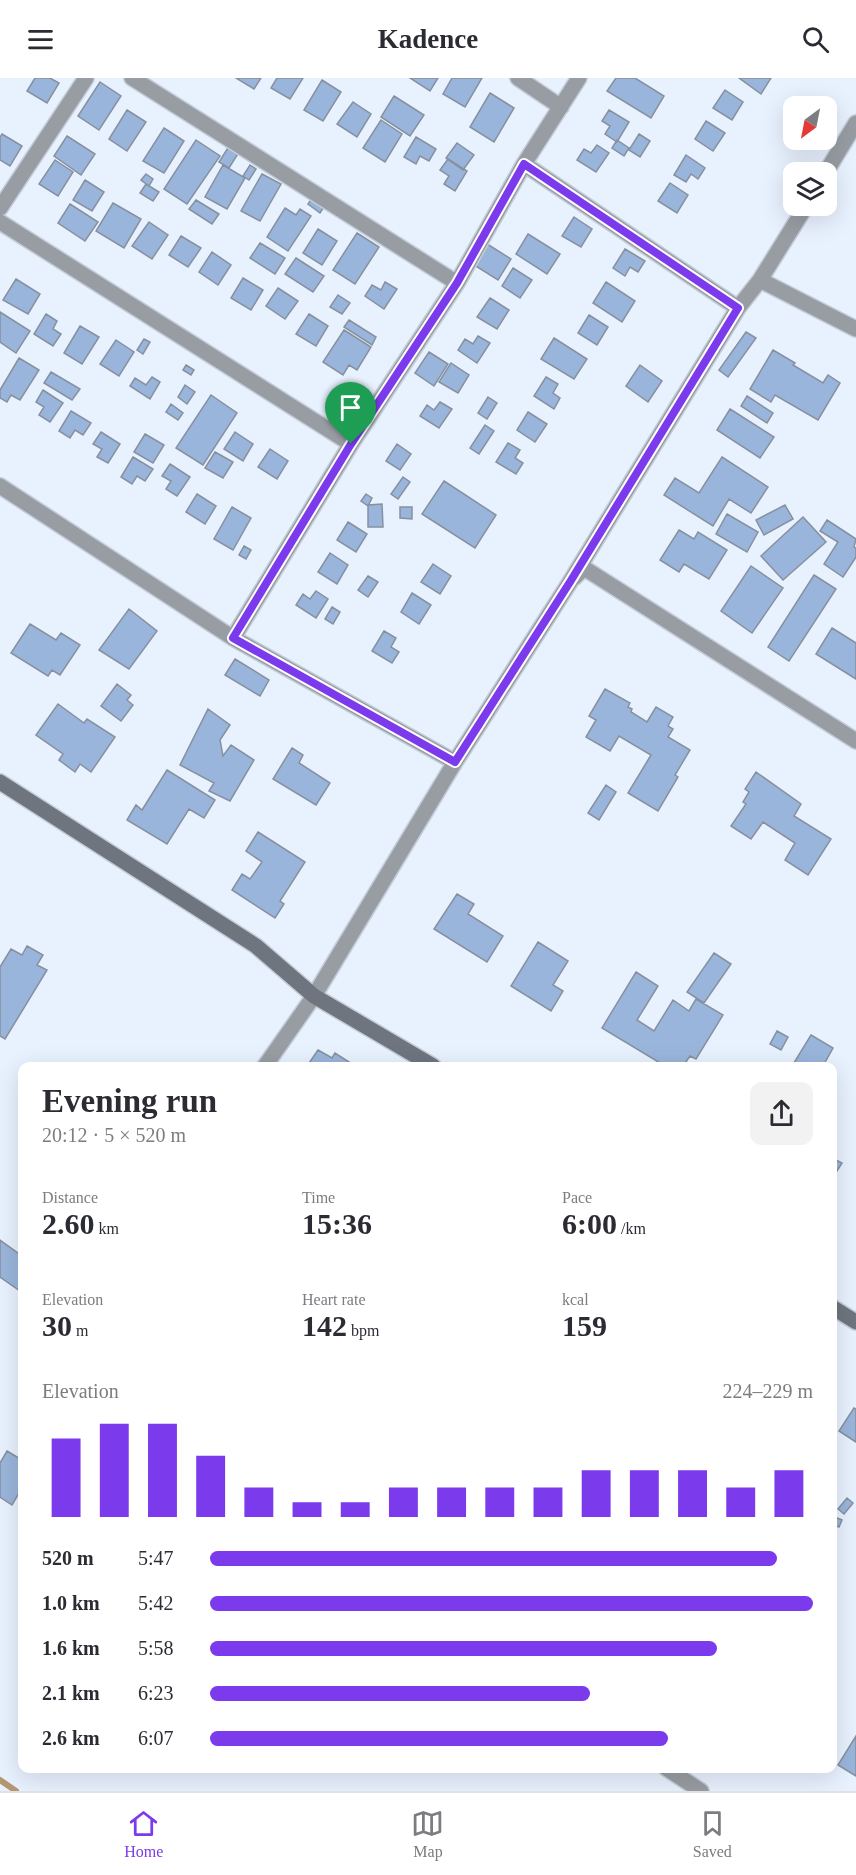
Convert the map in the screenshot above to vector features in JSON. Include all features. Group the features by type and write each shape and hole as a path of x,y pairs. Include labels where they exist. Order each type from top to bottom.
{"street":[{"path":"0,208 86,78"},
{"path":"132,78 457,283"},
{"path":"518,78 561,107"},
{"path":"233,638 351,444 457,283 524,164 579,78"},
{"path":"832,162 856,123"},
{"path":"524,164 738,308"},
{"path":"268,1062 314,996 455,762 570,582 738,308 760,280 800,216"},
{"path":"0,222 351,444"},
{"path":"760,280 856,329"},
{"path":"0,486 233,638 455,762"},
{"path":"570,582 584,568 856,741"},
{"path":"0,782 256,946 314,996 426,1062"},
{"path":"837,1310 856,1322"},
{"path":"674,1773 701,1791"}],"building":[{"path":"35,78 50,78 59,83 47,103 27,91"},
{"path":"236,78 261,78 254,89"},
{"path":"277,78 303,78 290,99 271,88"},
{"path":"410,78 438,78 430,91"},
{"path":"452,78 482,78 465,107 443,94"},
{"path":"616,78 635,78 664,96 651,118 607,91"},
{"path":"739,78 771,78 761,94"},
{"path":"322,80 341,92 323,121 304,110"},
{"path":"100,82 121,96 99,130 78,116"},
{"path":"725,90 743,102 732,120 713,108"},
{"path":"490,93 514,108 494,142 470,127"},
{"path":"394,96 424,115 410,136 381,117"},
{"path":"353,102 371,114 357,137 337,124"},
{"path":"127,110 146,122 127,151 109,139"},
{"path":"609,110 629,122 617,142 605,134 610,126 602,121"},
{"path":"381,120 402,134 385,162 363,148"},
{"path":"706,121 725,133 713,151 695,139"},
{"path":"164,128 184,141 164,173 143,161"},
{"path":"2,134 22,146 10,166 0,160"},
{"path":"639,134 650,141 640,157 629,150"},
{"path":"67,136 95,154 81,175 54,156"},
{"path":"416,137 436,149 429,161 420,156 416,164 404,157"},
{"path":"196,140 220,156 187,204 164,189"},
{"path":"617,140 629,148 624,156 612,148"},
{"path":"231,143 241,149 229,168 219,162"},
{"path":"457,143 474,155 463,170 446,158"},
{"path":"597,145 609,153 596,172 577,160 584,149 591,153"},
{"path":"686,155 705,168 698,179 691,174 686,182 674,175"},
{"path":"448,159 467,171 455,191 444,184 449,176 440,170"},
{"path":"55,160 73,172 58,196 39,184"},
{"path":"223,165 245,178 227,209 205,197"},
{"path":"250,165 256,169 249,180 243,176"},
{"path":"146,174 153,179 149,186 141,180"},
{"path":"262,174 281,184 260,221 241,211"},
{"path":"85,180 104,192 92,211 73,200"},
{"path":"670,183 688,195 677,213 658,201"},
{"path":"146,184 159,192 153,201 140,193"},
{"path":"312,198 324,207 320,213 308,204"},
{"path":"196,200 219,214 212,224 189,209"},
{"path":"113,203 141,219 124,248 96,231"},
{"path":"70,204 98,222 85,241 58,223"},
{"path":"285,208 296,215 300,209 311,216 288,251 267,237"},
{"path":"574,217 592,229 581,247 562,236"},
{"path":"149,222 168,235 152,259 132,246"},
{"path":"318,229 337,241 322,265 303,253"},
{"path":"357,233 379,247 355,284 333,270"},
{"path":"528,234 560,254 547,274 516,254"},
{"path":"181,236 201,248 188,267 169,255"},
{"path":"484,242 511,259 498,280 471,263"},
{"path":"260,243 285,258 275,274 250,258"},
{"path":"625,249 645,261 638,272 630,267 625,276 613,268"},
{"path":"212,252 231,265 218,285 199,272"},
{"path":"296,258 324,276 313,292 285,274"},
{"path":"513,268 532,280 520,298 502,286"},
{"path":"243,278 263,290 251,310 231,298"},
{"path":"16,279 40,294 28,314 3,300"},
{"path":"385,282 397,289 384,309 365,296 372,285 381,290"},
{"path":"606,282 635,301 622,322 593,303"},
{"path":"278,288 298,301 285,319 266,306"},
{"path":"338,295 350,303 342,314 330,307"},
{"path":"490,298 509,310 497,329 477,317"},
{"path":"0,312 30,331 16,353 0,342"},
{"path":"46,314 57,321 53,329 61,334 53,346 34,334"},
{"path":"309,314 328,326 316,346 296,334"},
{"path":"589,315 608,327 597,345 578,333"},
{"path":"349,320 376,337 372,345 344,327"},
{"path":"80,326 99,337 82,364 64,353"},
{"path":"344,330 371,347 357,370 349,365 343,375 323,362"},
{"path":"746,332 756,338 728,377 719,370"},
{"path":"478,336 490,343 477,363 458,350 465,339 473,344"},
{"path":"554,338 587,359 574,379 541,359"},
{"path":"144,339 150,342 143,354 137,350"},
{"path":"116,340 134,352 119,376 100,364"},
{"path":"773,350 823,383 828,375 840,383 818,420 775,395 771,402 750,389"},
{"path":"429,352 448,364 434,386 415,373"},
{"path":"19,358 39,370 20,400 11,395 7,402 0,398 0,390"},
{"path":"451,363 469,375 458,393 439,382"},
{"path":"186,365 194,370 191,375 183,370"},
{"path":"640,365 662,381 648,402 626,386"},
{"path":"51,372 80,389 72,400 44,383"},
{"path":"152,377 160,382 150,399 130,386 135,378 146,385"},
{"path":"546,377 558,384 553,393 560,398 554,409 534,396"},
{"path":"185,385 195,392 187,404 178,397"},
{"path":"43,390 63,403 50,422 39,415 44,407 36,402"},
{"path":"211,395 237,413 203,465 176,448"},
{"path":"747,396 773,413 767,423 741,406"},
{"path":"488,397 497,403 487,419 478,413"},
{"path":"440,402 452,409 439,428 420,416 427,405 434,410"},
{"path":"171,404 183,413 178,420 166,412"},
{"path":"730,409 774,437 760,458 717,430"},
{"path":"71,411 91,423 83,435 75,430 70,438 59,431"},
{"path":"528,412 547,424 535,442 517,430"},
{"path":"485,425 494,431 479,454 470,448"},
{"path":"101,432 120,444 108,463 97,457 102,449 93,444"},
{"path":"235,432 253,444 243,461 224,449"},
{"path":"145,434 164,445 153,463 134,452"},
{"path":"508,443 520,450 515,458 523,463 516,474 496,462"},
{"path":"397,444 411,454 400,470 386,461"},
{"path":"270,449 288,461 277,479 258,467"},
{"path":"215,452 233,462 223,478 205,468"},
{"path":"133,457 153,469 145,481 137,476 132,484 121,477"},
{"path":"722,457 768,487 751,513 729,499 713,526 664,495 675,478 699,493"},
{"path":"170,464 190,477 177,496 166,489 171,481 162,476"},
{"path":"403,477 410,482 398,499 391,494"},
{"path":"444,481 496,515 475,548 422,514"},
{"path":"197,494 216,506 205,524 186,512"},
{"path":"366,494 372,498 368,506 361,501"},
{"path":"382,504 383,527 368,527 368,505"},
{"path":"785,505 793,519 764,535 756,520"},
{"path":"232,507 251,518 233,550 214,539"},
{"path":"400,507 412,507 412,519 400,518"},
{"path":"727,514 758,532 747,552 716,534"},
{"path":"803,517 826,542 783,580 761,556"},
{"path":"827,520 856,539 854,547 856,557 843,577 824,564 838,542 820,531"},
{"path":"348,522 367,534 356,552 337,540"},
{"path":"679,530 694,539 698,532 727,550 709,579 684,564 679,572 660,560"},
{"path":"244,546 251,550 246,559 239,555"},
{"path":"330,553 348,565 337,584 318,572"},
{"path":"433,564 451,576 440,594 421,582"},
{"path":"751,566 783,588 752,633 721,611"},
{"path":"814,575 836,589 789,661 768,647"},
{"path":"368,576 378,582 368,597 358,590"},
{"path":"316,591 328,599 316,618 296,605 303,594 310,599"},
{"path":"412,593 431,605 419,624 401,612"},
{"path":"332,607 340,612 333,624 325,619"},
{"path":"129,609 157,631 129,669 99,650"},
{"path":"30,624 56,640 61,633 80,645 60,675 52,670 48,676 11,653"},
{"path":"832,628 856,643 856,679 816,654"},
{"path":"384,631 396,638 391,647 399,652 392,663 372,651"},
{"path":"235,659 269,680 260,696 225,675"},
{"path":"117,684 131,695 127,700 133,705 121,721 101,706"},
{"path":"605,689 630,703 628,707 632,709 631,712 647,722 656,707 673,717 668,726 673,729 668,737 690,750 675,775 678,777 658,811 628,793 651,755 619,736 610,751 586,737 596,720 589,716"},
{"path":"58,704 84,723 87,719 115,737 91,772 80,764 75,772 59,760 63,754 36,735"},
{"path":"208,709 230,725 220,740 223,756 231,745 254,760 230,801 209,791 214,783 180,765"},
{"path":"292,748 303,755 299,763 330,783 316,805 273,779"},
{"path":"167,770 215,800 204,818 189,809 167,844 127,820 136,805 142,810"},
{"path":"756,772 801,804 794,816 831,839 808,875 785,860 795,843 763,822 751,839 731,826 746,804 743,802 749,792 745,789"},
{"path":"606,785 616,792 599,820 588,813"},
{"path":"258,832 305,862 280,901 284,904 275,918 232,890 242,874 250,879 262,862 246,851"},
{"path":"457,894 474,904 468,914 503,936 487,962 434,929"},
{"path":"538,942 568,961 553,985 563,991 551,1011 511,986"},
{"path":"27,946 43,955 37,965 47,970 5,1039 0,1036 0,967 11,949 22,955"},
{"path":"714,953 731,964 704,1003 687,992"},
{"path":"636,972 658,986 637,1020 654,1031 673,1000 689,1011 696,999 723,1015 696,1059 690,1056 686,1062 658,1062 602,1028"},
{"path":"777,1031 788,1037 781,1050 770,1044"},
{"path":"811,1035 833,1048 825,1062 794,1062"},
{"path":"318,1050 332,1058 335,1053 349,1062 310,1062"},
{"path":"837,1160 842,1163 837,1171"},
{"path":"0,1240 18,1253 18,1290 0,1277"},
{"path":"854,1408 856,1409 856,1442 839,1431"},
{"path":"7,1451 18,1458 18,1495 12,1505 0,1497 0,1463"},
{"path":"847,1498 853,1503 844,1514 838,1509"},
{"path":"837,1518 842,1520 839,1527 837,1526"},
{"path":"856,1736 856,1776 838,1765"}],"waterway":[{"path":"0,1780 16,1791"}],"route":[{"path":"524,164 738,308 570,582 455,762 233,638 351,444 457,283 524,164"}]}
